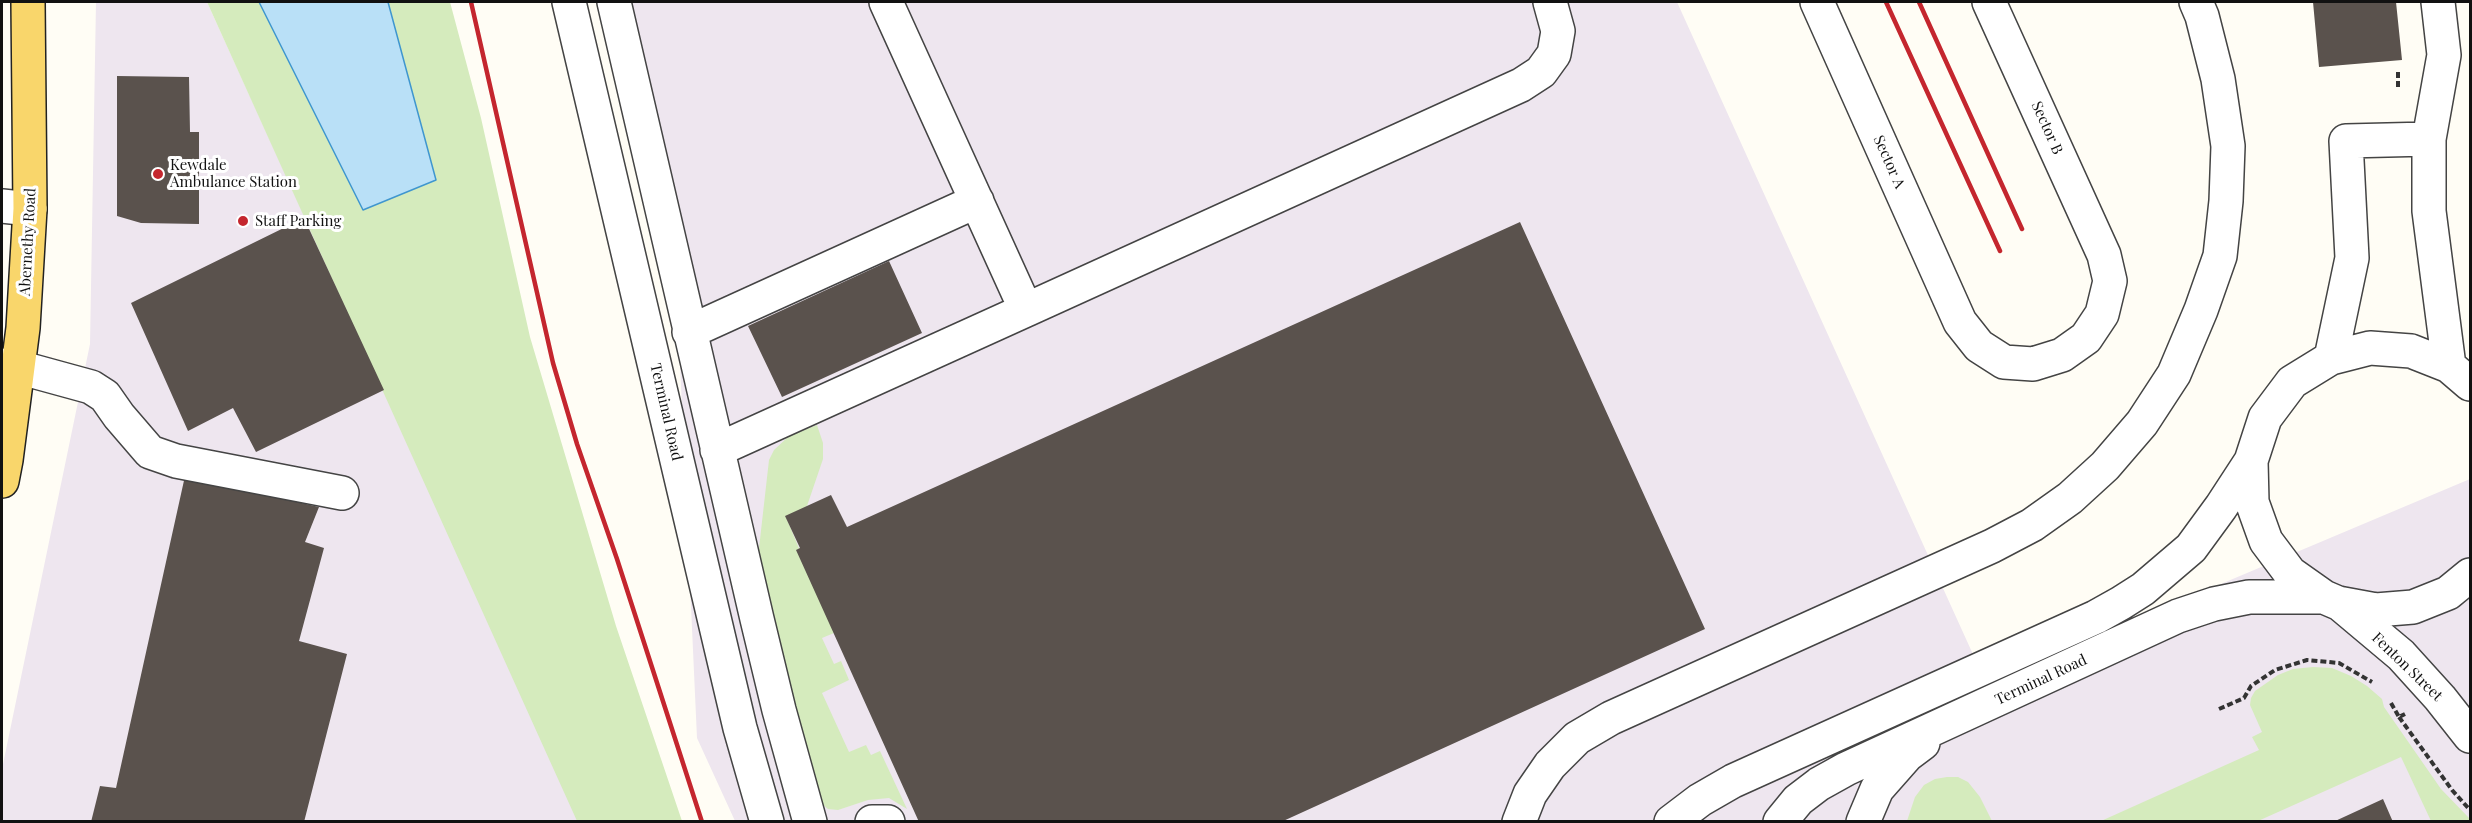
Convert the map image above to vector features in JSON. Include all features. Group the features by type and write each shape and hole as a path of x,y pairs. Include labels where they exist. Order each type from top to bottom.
{"main road":[{"name":"Abernethy Road","path":"2,481 6,460 10,366 23,328 16,207 28,2"}],"street":[{"name":"Terminal Road","path":"569,2 740,728 767,822"},
{"path":"614,2 689,332 779,710 810,822"},
{"path":"886,2 1026,310"},
{"path":"717,450 1521,85 1541,72 1554,54 1558,32 1550,2"},
{"name":"Sector A","path":"1817,2 1960,322 1978,346 2004,362 2033,364 2062,355 2086,338 2102,314 2110,281 2104,255"},
{"name":"Sector B","path":"1989,2 2104,255"},
{"path":"1519,822 1530,794 1550,765 1577,738 1611,718 1992,546 2032,525 2070,498 2105,466 2142,423 2174,374 2201,310 2220,256 2226,201 2228,147 2218,79 2202,16 2196,2"},
{"path":"2438,2 2444,54 2429,139 2429,211 2464,376"},
{"path":"2331,358 2352,258 2346,141 2429,139"},
{"path":"689,332 977,201"},
{"path":"1671,822 1700,800 1733,781 2096,616 2143,589 2191,548 2222,507 2251,461 2265,418 2292,382 2331,358 2370,348 2411,351 2464,376"},
{"path":"10,366 91,387 105,396 150,452 176,461 342,493"},
{"name":"Fenton Street","path":"2251,461 2252,502 2266,541 2290,573 2331,600 2401,656 2440,698 2470,736"},
{"path":"2331,600 2376,610 2413,607 2448,593 2470,575"},
{"name":"Terminal Road","path":"1780,822 1798,800 1819,784 1846,769 2178,616 2248,597 2331,600"},
{"path":"1863,822 1877,789 1907,755 1953,720"},
{"path":"872,822 888,822"}],"path":[{"path":"2219,709 2244,698 2251,687 2275,670 2307,660 2339,663 2379,689"},
{"path":"2388,697 2399,717 2452,790 2470,810"},
{"path":"2399,717 2440,698"}],"shaded area":[{"path":"96,2 207,2 580,821 2,822 2,769 90,344"},
{"path":"620,2 1677,2 1986,683 2470,479 2470,821 735,821 697,738 673,210"}],"green space":[{"path":"207,2 450,2 481,118 530,337 616,626 682,821 577,821"},
{"path":"817,425 823,443 823,459 807,506 786,517 834,633 822,638 834,664 841,661 849,680 822,693 849,752 866,745 871,755 880,751 907,809 889,798 868,800 838,810 828,809 815,798 758,557 769,460 774,450 789,436"},
{"path":"2332,668 2351,676 2382,699 2384,707 2441,789 2470,821 2431,821 2401,757 2258,821 2101,821 2259,750 2252,737 2262,732 2250,705 2255,691 2278,675 2293,669"},
{"path":"1958,777 1968,782 1980,797 1992,821 1907,821 1915,797 1924,785 1935,779"}],"water":[{"path":"259,2 388,2 436,180 363,210"}],"building":[{"path":"2313,2 2396,2 2402,60 2319,67"},
{"name":"Kewdale Ambulance Station","path":"117,76 189,77 190,132 199,132 199,224 141,223 117,216"},
{"path":"304,218 384,390 256,452 233,408 188,431 131,303"},
{"path":"1520,222 1705,629 1281,822 919,822 796,550 800,548 785,516 831,495 847,527"},
{"path":"889,261 922,333 782,397 748,326"},
{"path":"185,476 319,507 305,542 324,548 299,641 347,654 304,822 91,822 100,786 116,788"},
{"path":"2383,799 2393,822 2333,822"}],"railway":[{"path":"471,2 553,363 577,444 617,559 702,822"},
{"path":"1886,2 2000,251"},
{"path":"1919,2 2022,229"}],"place":[{"name":"Kewdale Ambulance Station","path":"158,174"},
{"name":"Staff Parking","path":"243,221"}]}
